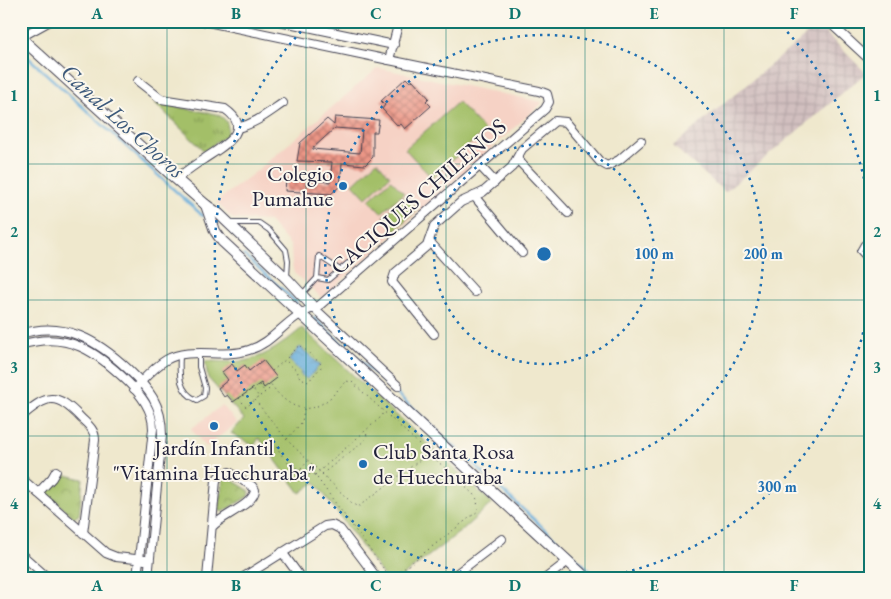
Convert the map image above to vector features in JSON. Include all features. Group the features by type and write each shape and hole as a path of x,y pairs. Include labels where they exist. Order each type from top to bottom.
{"street":[{"path":"50,21 21,38 176,180 237,231 314,308 398,386"},
{"path":"204,21 238,25 389,60 398,21"},
{"path":"279,21 394,45"},
{"path":"828,21 870,60"},
{"name":"CACIQUES CHILENOS","path":"180,355 237,353 255,348 271,339 302,313 320,305 548,106 549,98 547,94 539,90 389,60"},
{"path":"138,81 155,97 161,100 224,109 232,114 236,121 236,134 229,143 176,180"},
{"path":"237,128 247,126 283,103"},
{"path":"434,334 392,282 395,273 424,249 430,241 434,226 461,202 483,192 512,167 522,149 550,123 558,120 566,122 604,165 611,165 640,141"},
{"path":"517,159 568,213"},
{"path":"480,166 495,182"},
{"path":"474,196 522,252"},
{"path":"206,205 215,231 222,241 302,313 586,578"},
{"path":"222,241 226,231 237,231"},
{"path":"430,241 475,292"},
{"path":"21,334 51,330 69,332 87,338 111,353 141,382 156,402 162,422 148,578"},
{"path":"83,347 87,338"},
{"path":"21,345 50,341 83,347 105,360 134,389 148,408 153,423 137,578"},
{"path":"134,389 164,361 180,355"},
{"path":"21,417 44,400 58,400 70,406 94,432 95,440 83,533"},
{"path":"38,493 56,471"},
{"path":"207,578 212,526 217,478 223,473 229,472 252,486 255,490 254,494 250,500 218,520 212,526"},
{"path":"21,478 109,555 150,561"},
{"path":"242,578 325,526 333,525 340,529 377,578"},
{"path":"451,578 502,539"},
{"path":"282,552 302,578"},
{"path":"21,554 48,578"},
{"path":"546,578 568,561"}],"lane":[{"path":"228,223 259,223 269,230 286,250 288,261 287,279"},
{"path":"870,238 859,251 870,264"},
{"path":"302,295 317,278 319,256 340,270"},
{"path":"317,278 328,280 348,263"},
{"path":"180,355 182,388 190,397 197,400 204,396 205,388 199,367 199,354"}],"path":[{"path":"272,371 300,345 322,366 308,382 297,375 298,372 286,360"},
{"path":"266,429 284,459 294,468 306,474 315,475 389,576 393,576 478,511 477,499 349,380 321,404 304,408 283,400 270,384"},
{"path":"259,385 265,392"},
{"path":"239,398 246,407 272,387"},
{"path":"253,389 259,397"},
{"path":"255,400 286,440 358,507 429,453"},
{"path":"290,408 291,404"},
{"path":"286,440 302,422 304,408"},
{"path":"315,475 381,417 383,411"},
{"path":"277,428 280,425"},
{"path":"322,474 364,441 367,436 365,431"},
{"path":"301,470 308,461"}],"shaded area":[{"path":"818,25 866,73 725,192 673,146"},
{"name":"Colegio Pumahue","path":"378,68 542,102 322,298 294,273 291,246 269,221 233,219 216,202 258,170"},
{"name":"Jardín Infantil \"Vitamina Huechuraba\"","path":"222,405 237,423 206,447 191,429"}],"green space":[{"path":"458,102 485,131 432,178 405,149"},
{"path":"155,103 216,114 226,122 228,127 227,135 204,151"},
{"path":"377,161 390,176 366,198 353,184"},
{"path":"391,180 404,193 381,213 369,200"},
{"path":"405,196 418,209 395,230 384,216"},
{"name":"Club Santa Rosa de Huechuraba","path":"302,328 492,503 461,531 400,578 385,578 315,482 300,493 259,438 254,446 231,433 244,419 208,378 205,361 238,361 256,358 276,347"},
{"path":"61,474 83,479 79,515 74,518 45,492"},
{"path":"227,477 250,491 249,496 222,512 219,510 223,479"}],"water":[{"path":"300,347 320,365 307,379 300,374 301,372 289,360"}],"building":[{"path":"406,78 410,82 413,80 429,98 426,101 431,106 405,129 401,124 398,126 382,109 385,105 381,101"},
{"path":"335,117 379,120 377,132 373,132 373,157 365,165 342,163 340,186 331,194 285,191 286,179 330,182 332,162 297,161 300,143 327,119 334,125","holes":["335,128 362,130 360,153 312,149"]},
{"path":"263,360 277,378 264,388 261,383 233,402 227,395 224,397 218,388 228,380 222,372 232,364 237,371 245,365 249,371"}],"waterway":[{"name":"Canal Los Choros","path":"21,51 203,216"},
{"name":"Canal Los Choros","path":"244,255 297,303"},
{"name":"Canal Los Choros","path":"314,318 598,578"}],"place":[{"name":"Colegio Pumahue","path":"343,186"},
{"name":"Jardín Infantil \"Vitamina Huechuraba\"","path":"214,426"},
{"name":"Club Santa Rosa de Huechuraba","path":"363,464"}]}
